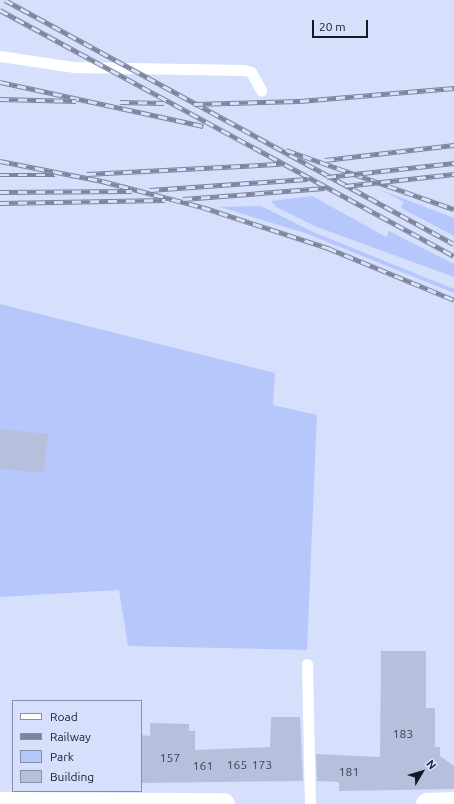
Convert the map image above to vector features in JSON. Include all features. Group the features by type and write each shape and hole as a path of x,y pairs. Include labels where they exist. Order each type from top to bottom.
{"street":[{"path":"0,803 224,804"},
{"path":"427,804 454,803"}],"lane":[{"path":"0,56 74,67 244,70 251,72 260,90"},
{"path":"307,664 310,804"}],"green space":[{"path":"381,190 454,218 454,236 401,208 404,202"},
{"path":"312,196 386,237 389,231 454,264 454,277 317,227 276,207 271,201"},
{"path":"261,206 313,232 454,289 454,293 305,233 220,207"},
{"path":"0,304 275,373 273,405 317,415 307,650 128,646 119,590 0,597"}],"building":[{"path":"0,429 48,434 44,473 0,469"},
{"path":"381,651 426,651 426,708 435,708 435,747 440,747 440,756 454,766 454,789 339,791 339,782 317,781 316,754 380,757"},
{"path":"271,717 300,717 303,781 142,783 142,735 150,736 150,723 189,724 189,731 195,731 195,750 270,747"}],"railway":[{"path":"5,0 454,244"},
{"path":"0,10 454,256"},
{"path":"0,82 203,126"},
{"path":"194,104 300,101 454,88"},
{"path":"0,99 76,101"},
{"path":"120,102 164,103"},
{"path":"325,160 454,145"},
{"path":"286,150 454,209"},
{"path":"0,161 102,181 202,207 328,248 454,300"},
{"path":"327,177 454,163"},
{"path":"87,174 281,164"},
{"path":"345,186 454,174"},
{"path":"0,175 55,175"},
{"path":"150,190 308,179"},
{"path":"183,199 325,188"},
{"path":"0,192 132,191"},
{"path":"0,203 165,200"}]}
